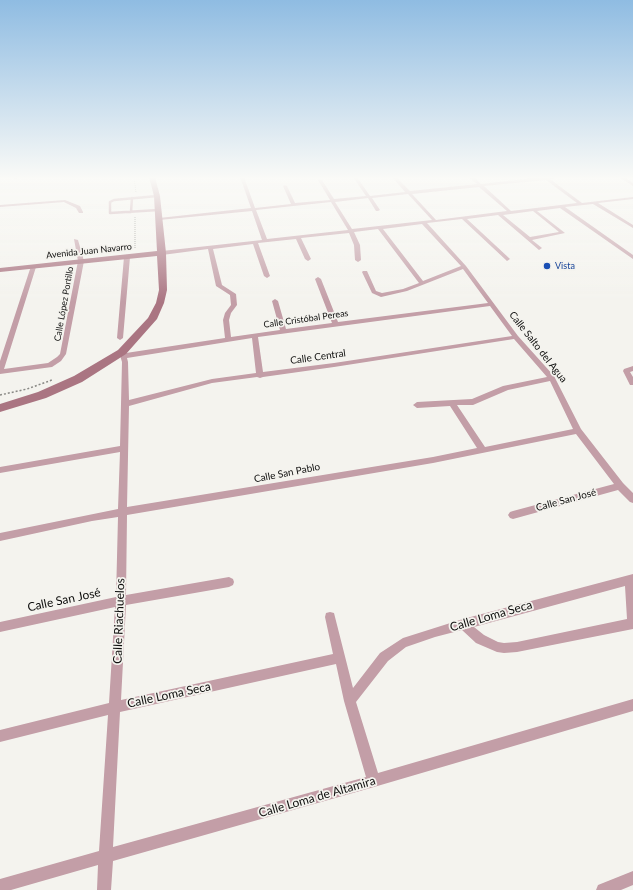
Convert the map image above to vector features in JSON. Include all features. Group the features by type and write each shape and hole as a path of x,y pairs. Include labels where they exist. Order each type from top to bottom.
{"main road":[{"path":"0,408 42,395 78,379 122,354 139,335 152,319 160,303 163,290 159,219"},
{"name":"Avenida Juan Navarro","path":"0,270 162,253"}],"street":[{"path":"159,219 163,219"},
{"path":"257,219 265,241"},
{"path":"343,219 357,245 358,260"},
{"path":"433,219 436,222"},
{"name":"Avenida Juan Navarro","path":"162,253 459,219"},
{"path":"464,219 507,259"},
{"path":"504,219 539,248"},
{"path":"529,239 563,233 545,219"},
{"path":"579,219 633,256"},
{"path":"620,219 633,226"},
{"name":"Calle Salto del Agua","path":"424,223 464,267 516,337 552,378 578,430 620,486 632,497"},
{"path":"380,228 422,283"},
{"path":"298,237 308,259"},
{"path":"76,240 81,261"},
{"path":"255,242 267,276"},
{"path":"210,247 219,286 233,294 234,305 228,313 226,320 228,339"},
{"path":"120,338 125,257"},
{"name":"Calle López Portillo","path":"0,372 50,365 59,359 65,350 81,261"},
{"path":"0,372 33,267"},
{"path":"365,272 374,292 379,295 406,290 464,267"},
{"path":"318,279 336,324"},
{"path":"275,301 284,331"},
{"name":"Calle Cristóbal Pereas","path":"122,354 492,304"},
{"path":"255,335 260,376"},
{"name":"Calle Central","path":"125,404 212,381 260,376 516,337"},
{"name":"Calle Riachuelos","path":"104,890 121,602 125,448 125,362 122,354"},
{"path":"633,368 626,371 633,383"},
{"path":"417,405 476,401 506,388 552,378"},
{"path":"452,403 482,449"},
{"name":"Calle San Pablo","path":"0,537 123,512 433,460 578,430"},
{"path":"0,470 125,448"},
{"name":"Calle San José","path":"513,515 620,486"},
{"path":"464,624 480,639 497,647 504,648 517,647 633,623 631,579"},
{"name":"Calle Loma Seca","path":"350,701 384,657 394,648 414,639 631,579"},
{"name":"Calle San José","path":"0,628 121,602 229,582"},
{"path":"330,617 350,701 374,781"},
{"name":"Calle Loma Seca","path":"0,736 116,707 339,658"},
{"name":"Calle Loma de Altamira","path":"0,886 374,781 633,704"},
{"path":"603,890 633,878"}],"path":[{"path":"125,257 135,252 136,219"},
{"path":"0,395 27,389 54,379"}],"place":[{"name":"Vista","path":"547,266"}]}
